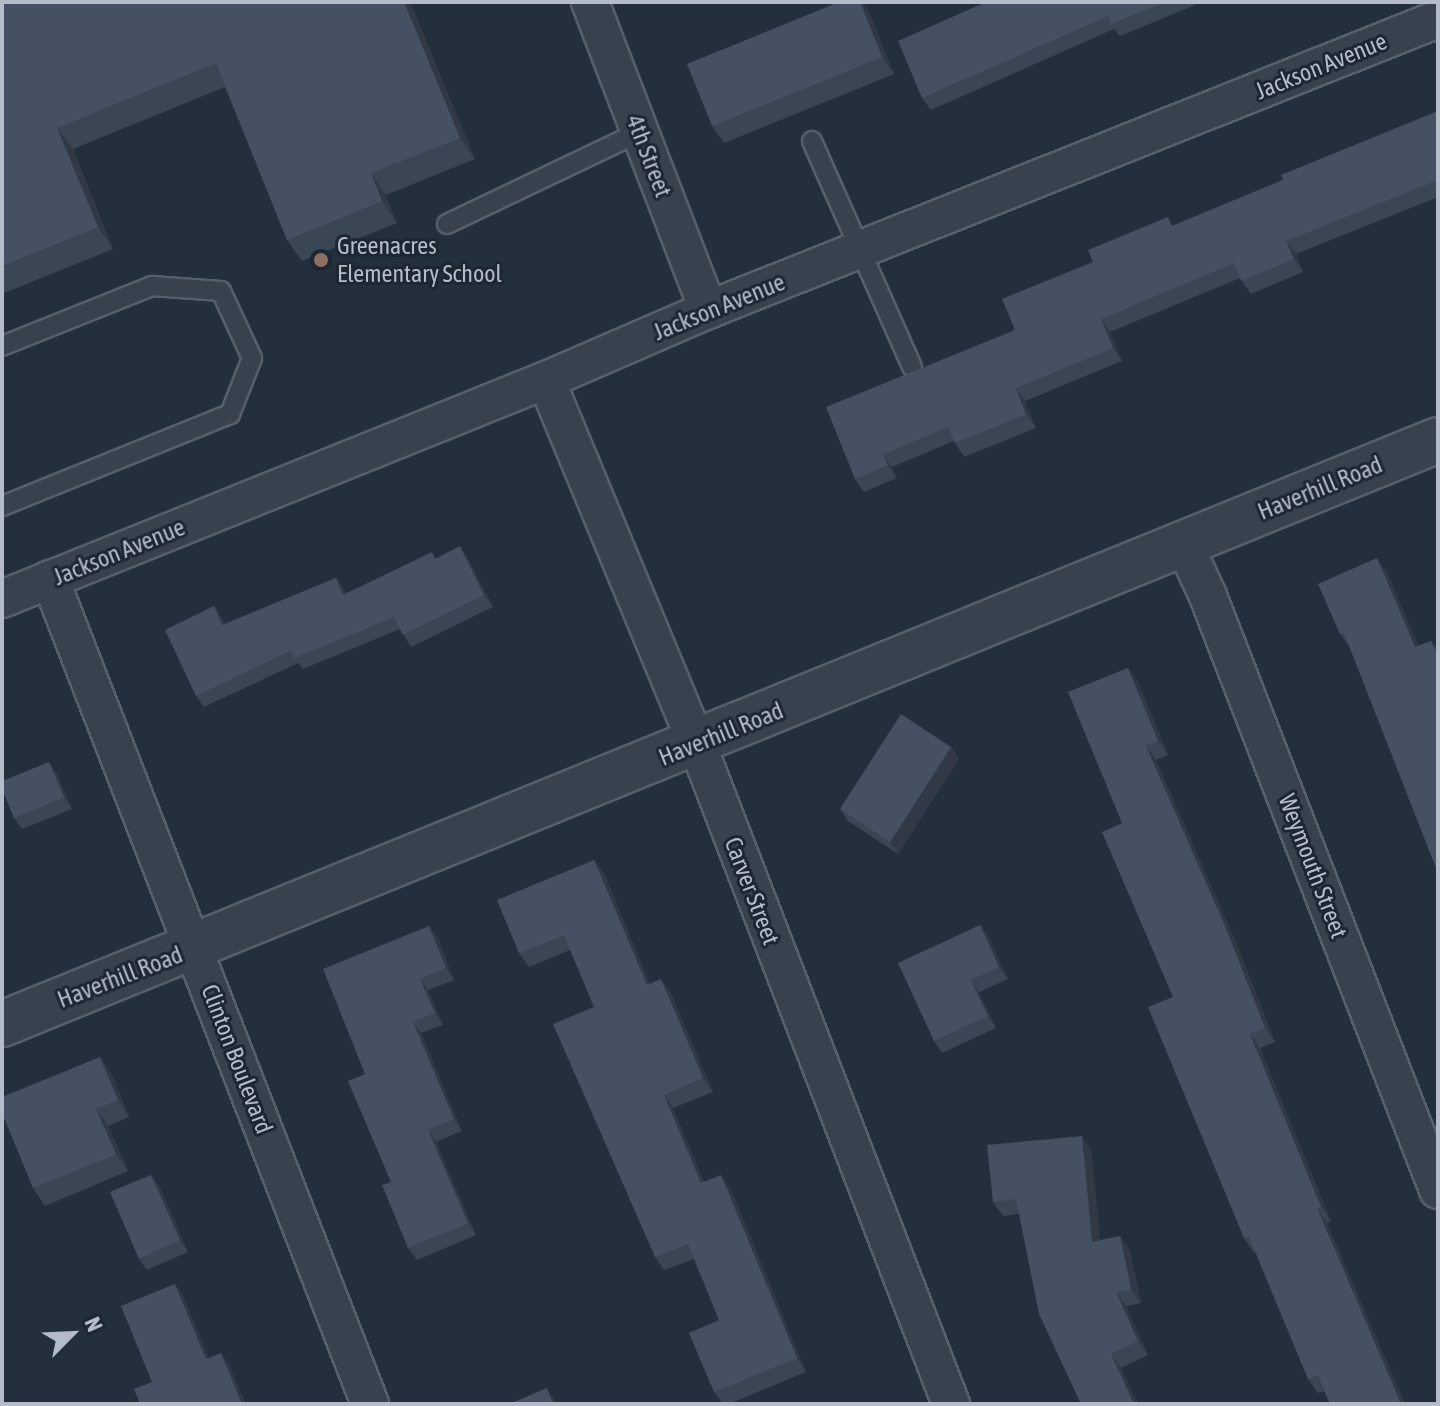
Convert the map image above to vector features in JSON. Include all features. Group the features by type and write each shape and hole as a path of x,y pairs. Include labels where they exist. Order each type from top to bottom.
{"street":[{"name":"4th Street","path":"590,2 708,310"},
{"name":"Jackson Avenue","path":"2,599 546,380 708,310 1438,19"},
{"name":"Carver Street","path":"546,380 697,744 951,1404"},
{"name":"Haverhill Road","path":"2,1024 697,744 1438,440"},
{"name":"Weymouth Street","path":"1184,544 1208,596 1438,1190"},
{"name":"Clinton Boulevard","path":"50,579 370,1404"}],"lane":[{"path":"447,224 640,132"},
{"path":"812,141 912,367"},
{"path":"2,346 152,286 221,291 252,358 230,414 2,506"}],"building":[{"path":"2,2 404,2 460,138 371,173 382,201 287,240 216,63 57,128 98,227 2,266"},
{"path":"839,2 860,2 882,57 712,126 687,64"},
{"path":"986,2 1166,2 1111,24 1108,16 922,98 898,41"},
{"path":"1438,111 1438,180 1286,241 1294,259 1241,281 1234,263 1101,319 1113,348 1016,388 1026,414 955,443 948,427 883,454 888,465 855,479 826,407 1015,330 1002,299 1093,262 1088,250 1168,217 1172,226 1283,180 1281,175"},
{"path":"460,546 484,595 403,635 394,617 294,658 291,650 196,696 165,630 214,606 222,625 336,578 343,595 432,552 435,559"},
{"path":"1377,558 1415,647 1431,641 1438,658 1438,873 1344,633 1340,634 1318,584"},
{"path":"1128,668 1158,741 1146,746 1225,926 1265,1028 1250,1034 1321,1207 1317,1208 1401,1404 1330,1404 1318,1375 1308,1379 1249,1236 1244,1238 1148,1007 1173,997 1102,832 1122,823 1068,692"},
{"path":"901,714 951,747 890,842 840,809"},
{"path":"49,762 64,797 14,818 2,789 2,781"},
{"path":"594,860 647,985 661,979 703,1078 664,1095 701,1183 721,1175 797,1358 714,1392 689,1333 719,1320 688,1244 655,1257 553,1024 594,1007 564,935 519,953 497,900"},
{"path":"980,925 999,967 971,980 988,1016 934,1041 898,963"},
{"path":"429,926 446,968 420,979 435,1013 413,1022 454,1119 428,1130 468,1223 408,1248 382,1185 391,1182 348,1081 365,1074 323,969"},
{"path":"100,1057 118,1100 96,1109 116,1154 33,1188 2,1113 2,1097"},
{"path":"1082,1136 1092,1242 1120,1236 1131,1289 1116,1292 1138,1341 1111,1354 1134,1404 1081,1404 1039,1314 1016,1199 993,1202 987,1145"},
{"path":"151,1175 180,1240 139,1259 110,1192"},
{"path":"175,1284 206,1359 221,1353 242,1404 140,1404 134,1389 152,1382 121,1306"},
{"path":"547,1388 553,1404 509,1404"}],"place":[{"name":"Greenacres Elementary School","path":"321,260"}]}
